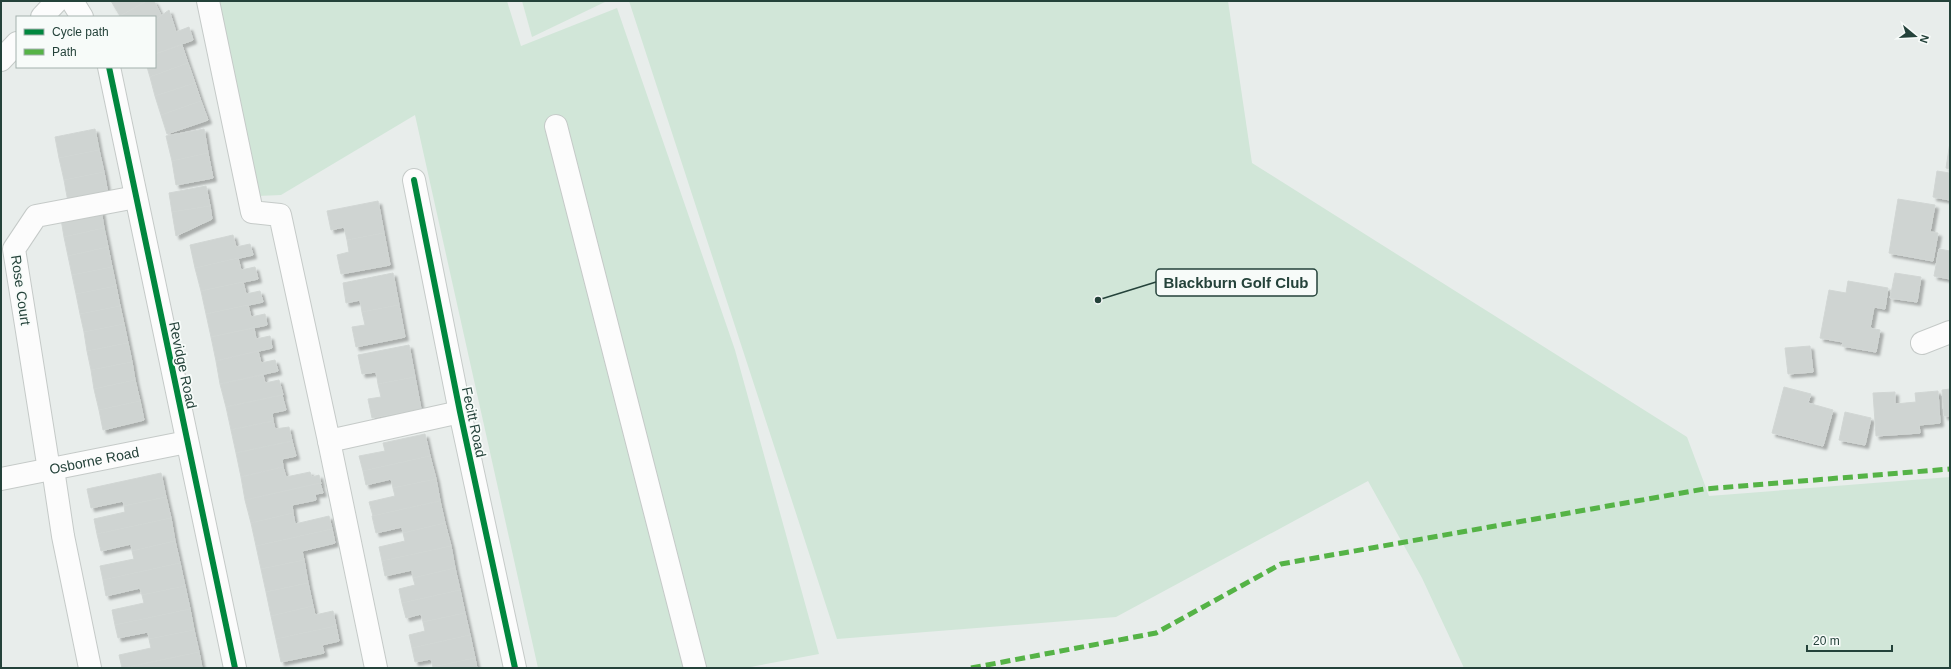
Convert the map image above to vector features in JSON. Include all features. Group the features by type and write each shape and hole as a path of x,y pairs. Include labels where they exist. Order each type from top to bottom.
{"street":[{"path":"43,16 57,1"},
{"path":"72,1 81,16"},
{"path":"208,1 252,212 280,215 376,668"},
{"path":"1,60 16,44"},
{"name":"Revidge Road","path":"109,68 235,668"},
{"path":"556,126 695,668"},
{"name":"Fecitt Road","path":"414,180 460,412 515,668"},
{"name":"Rose Court","path":"90,668 51,470 14,249 36,216 136,197"},
{"path":"1922,343 1950,332"},
{"path":"329,441 460,412"},
{"name":"Osborne Road","path":"1,479 187,442"}],"green space":[{"path":"216,1 507,1 521,46 617,8 735,350 819,654 745,668 538,668 415,115 281,195 258,196"},
{"path":"522,1 607,1 532,37"},
{"path":"629,1 1228,1 1252,163 1687,437 1709,496 1950,477 1950,668 1464,668 1422,578 1368,481 1116,617 837,639"}],"building":[{"path":"111,1 147,1 120,16"},
{"path":"147,1 154,1 161,15 156,19 156,16 120,16"},
{"path":"169,10 176,32 189,27 193,40 156,54 156,19"},
{"path":"182,45 188,63 150,77 147,68 156,68 156,54"},
{"path":"188,63 195,83 155,96 150,77"},
{"path":"195,83 201,101 161,115 155,96"},
{"path":"201,101 208,120 167,134 161,115"},
{"path":"95,129 99,150 59,158 55,137"},
{"path":"204,129 208,153 172,161 166,136"},
{"path":"1950,142 1950,169 1946,168"},
{"path":"99,150 104,172 64,180 59,158"},
{"path":"208,153 213,178 176,185 172,161"},
{"path":"1937,171 1950,173 1950,200 1933,197"},
{"path":"104,172 108,194 68,202 64,180"},
{"path":"206,186 210,206 172,212 169,193"},
{"path":"1898,199 1935,205 1930,232 1938,233 1933,261 1889,253"},
{"path":"378,201 384,233 347,240 344,227 331,230 327,211"},
{"path":"210,206 212,219 176,236 172,212"},
{"path":"101,210 104,228 64,237 61,219"},
{"path":"104,228 108,247 68,256 64,237"},
{"path":"384,233 390,265 341,274 337,255 349,252 347,240"},
{"path":"233,235 236,247 250,244 253,255 195,268 190,245"},
{"path":"108,247 112,267 72,275 68,256"},
{"path":"1939,249 1950,251 1950,279 1934,276"},
{"path":"238,258 241,270 255,267 258,279 201,291 195,268"},
{"path":"112,267 116,286 76,294 72,275"},
{"path":"393,273 399,305 362,312 360,300 346,303 343,283"},
{"path":"1895,273 1921,277 1917,302 1890,298"},
{"path":"1848,281 1888,288 1885,309 1874,307 1870,328 1880,330 1876,352 1842,346 1843,342 1820,338 1829,290 1846,293"},
{"path":"243,282 246,294 260,291 263,302 206,314 201,291"},
{"path":"116,286 120,306 80,314 76,294"},
{"path":"248,305 251,317 265,314 267,325 211,337 206,314"},
{"path":"399,305 405,337 356,347 352,327 365,325 362,312"},
{"path":"120,306 124,324 84,332 80,314"},
{"path":"124,324 128,343 87,351 84,332"},
{"path":"254,328 256,339 270,336 272,348 216,361 211,337"},
{"path":"128,343 132,362 91,370 87,351"},
{"path":"409,345 415,377 378,384 376,372 362,374 358,355"},
{"path":"1810,346 1813,372 1788,374 1785,348"},
{"path":"258,351 261,363 275,360 278,371 220,384 216,361"},
{"path":"132,362 135,380 94,389 91,370"},
{"path":"263,375 265,383 279,380 283,395 226,407 220,384"},
{"path":"415,377 421,409 372,418 368,399 381,397 378,384"},
{"path":"135,380 140,401 99,410 94,389"},
{"path":"1784,387 1811,394 1808,403 1833,410 1823,446 1772,433"},
{"path":"1950,389 1950,416 1944,416 1942,390"},
{"path":"1938,391 1940,423 1919,425 1920,433 1876,436 1873,393 1895,392 1895,404 1916,402 1915,393"},
{"path":"282,395 286,410 272,413 273,421 231,430 226,407"},
{"path":"140,401 144,420 103,430 99,410"},
{"path":"1845,412 1871,418 1865,445 1839,440"},
{"path":"273,421 275,429 289,427 292,441 236,453 231,430"},
{"path":"425,434 430,456 363,471 359,456 385,451 383,443"},
{"path":"292,441 296,456 282,459 283,467 241,477 236,453"},
{"path":"430,456 436,479 393,488 391,479 366,485 363,471"},
{"path":"283,467 286,477 310,472 312,477 319,475 321,484 245,500 241,477"},
{"path":"161,473 166,497 124,506 123,501 91,508 87,489"},
{"path":"436,479 440,501 373,516 369,502 395,496 393,488"},
{"path":"320,483 323,493 315,494 316,500 292,505 293,513 251,523 245,500"},
{"path":"166,497 171,518 97,534 94,519 125,512 124,506"},
{"path":"440,501 445,523 403,533 402,527 376,533 372,516"},
{"path":"293,513 295,524 329,516 332,529 256,546 251,523"},
{"path":"171,518 175,541 132,551 131,544 101,551 97,534"},
{"path":"445,523 451,546 382,561 379,547 405,541 403,533"},
{"path":"332,529 335,543 302,551 304,560 261,569 256,546"},
{"path":"175,541 180,563 103,580 100,566 134,559 132,551"},
{"path":"451,546 455,568 413,578 412,570 385,576 382,561"},
{"path":"304,560 308,583 266,592 261,569"},
{"path":"180,563 185,586 142,595 140,588 106,596 103,580"},
{"path":"455,568 460,590 402,603 399,589 415,585 413,578"},
{"path":"308,583 313,606 271,616 266,592"},
{"path":"185,586 190,609 115,625 112,610 144,603 142,595"},
{"path":"460,590 465,613 423,622 421,614 406,618 402,603"},
{"path":"313,606 315,615 333,611 336,626 276,639 271,616"},
{"path":"190,609 194,630 149,639 148,632 118,638 115,625"},
{"path":"465,613 470,635 412,648 409,635 425,631 423,622"},
{"path":"336,626 339,641 322,645 324,653 281,662 276,639"},
{"path":"194,630 199,652 122,668 119,655 151,648 149,639"},
{"path":"470,635 475,658 433,667 431,659 415,662 412,648"},
{"path":"199,652 202,668 125,668"},
{"path":"475,658 477,668 433,667"}],"marked path":[{"path":"971,668 1156,633 1281,564 1704,489 1950,469"}],"cycle path":[{"path":"109,68 235,668"},
{"path":"414,180 460,412 515,668"}],"place":[{"name":"Blackburn Golf Club","path":"1098,300"}]}
